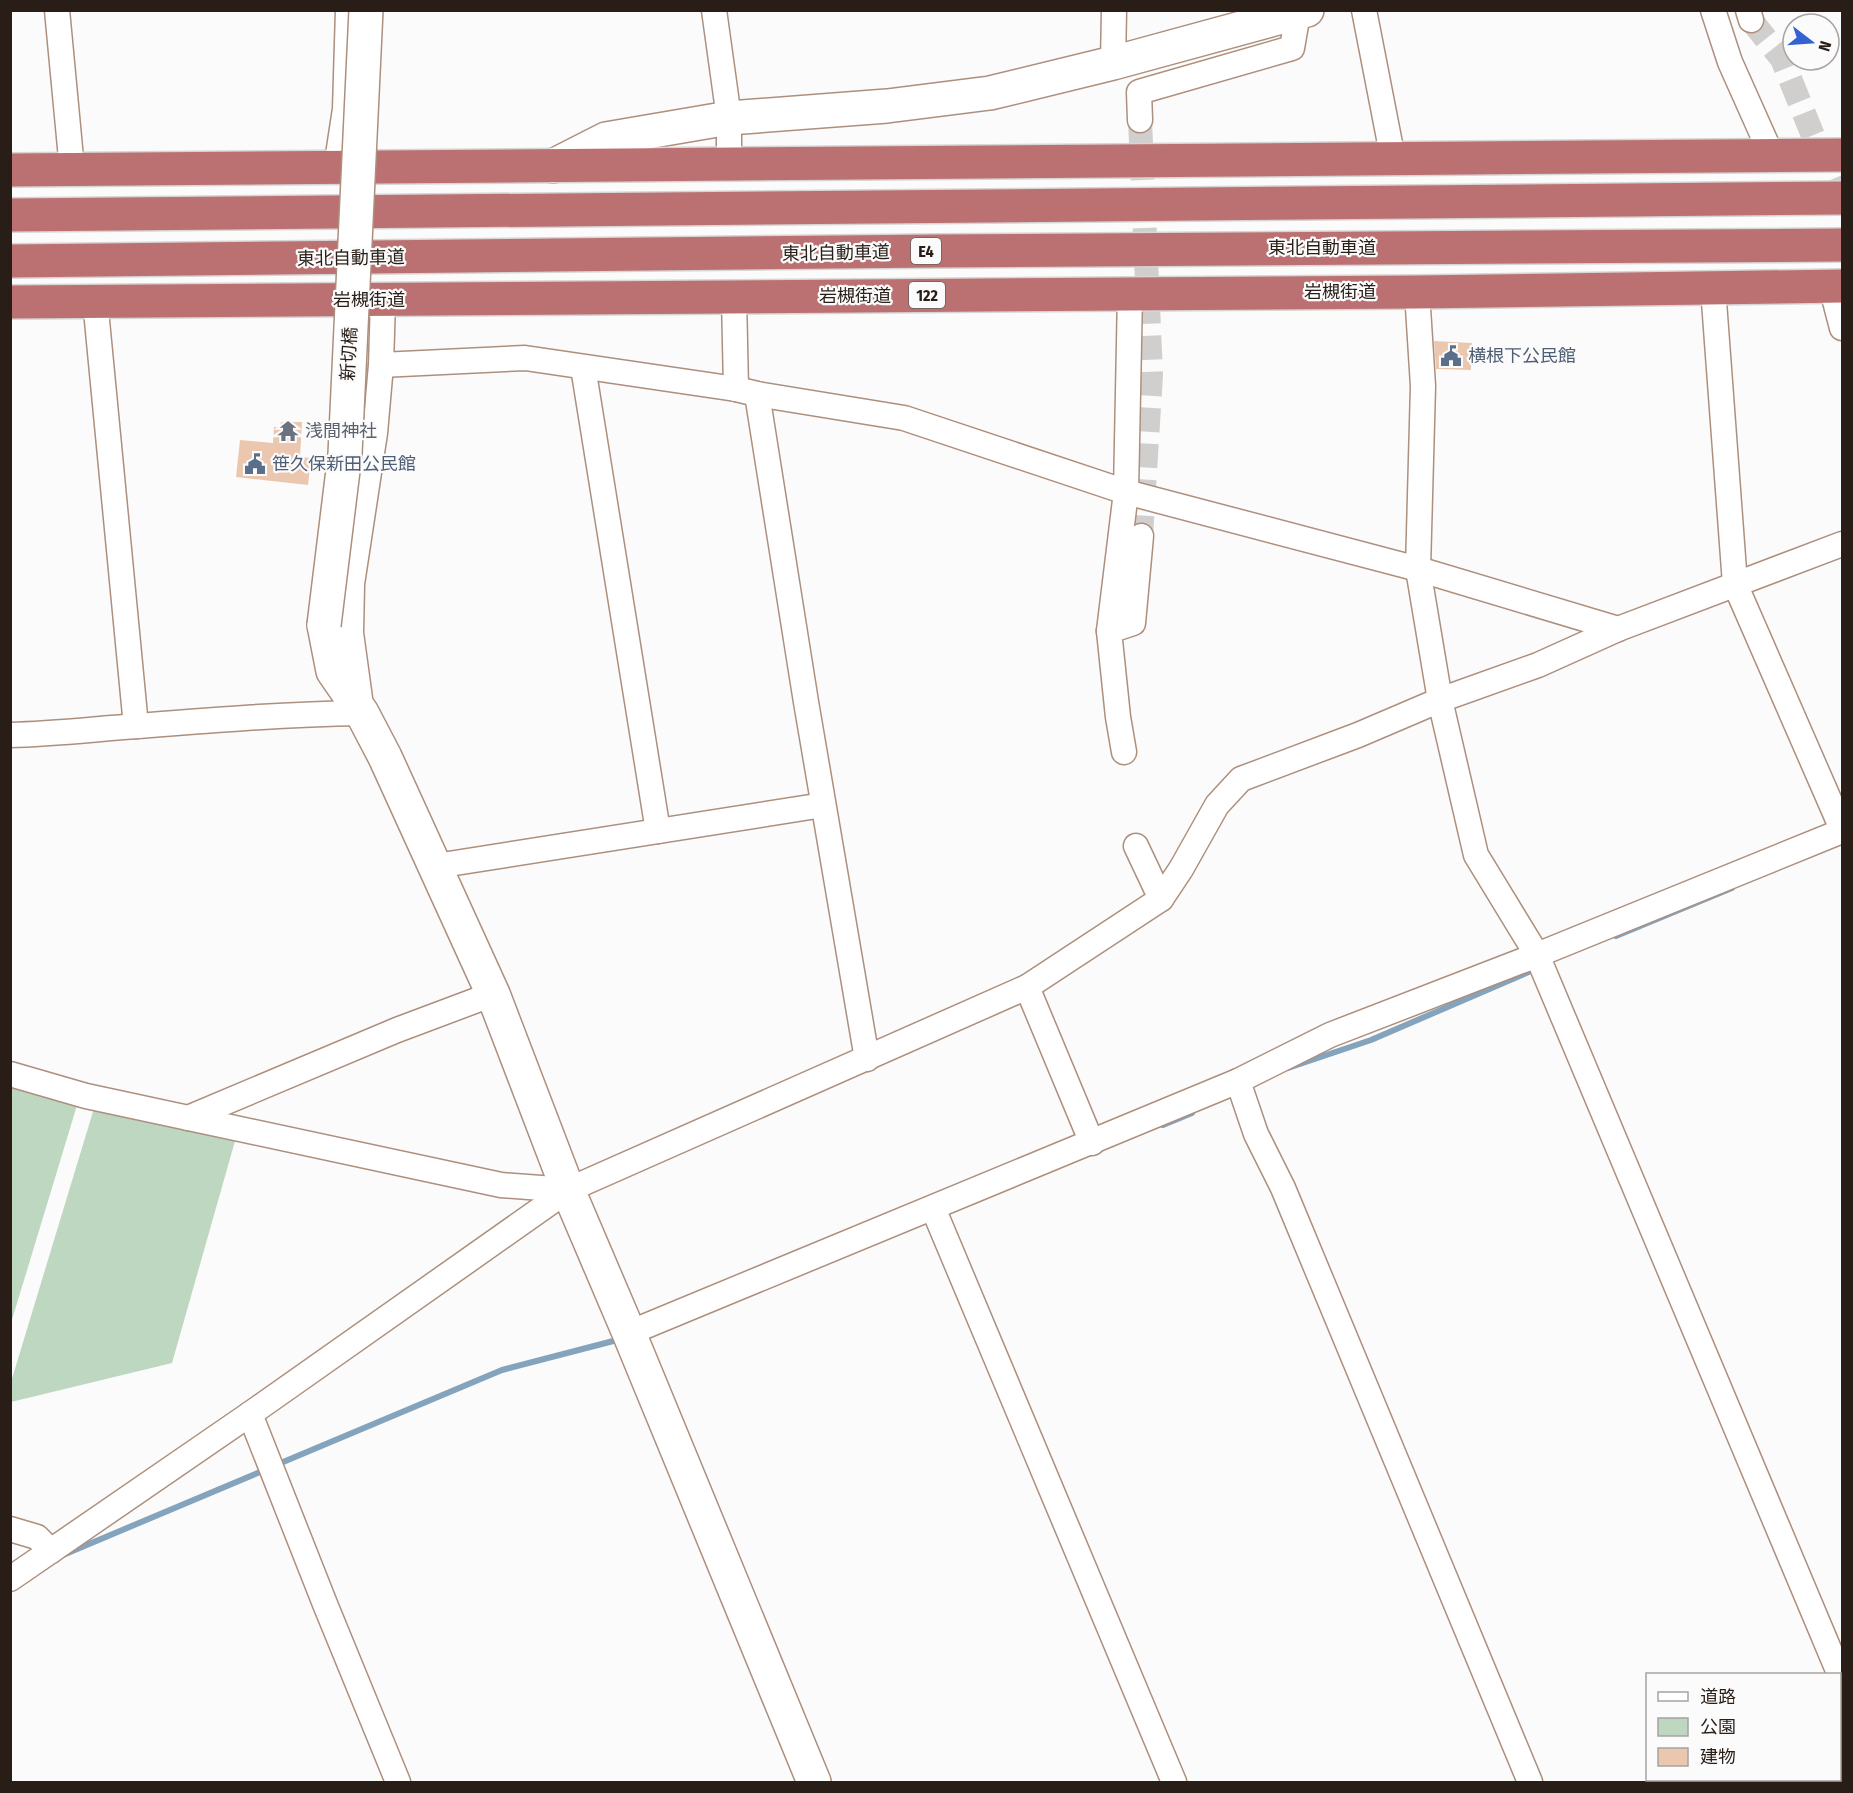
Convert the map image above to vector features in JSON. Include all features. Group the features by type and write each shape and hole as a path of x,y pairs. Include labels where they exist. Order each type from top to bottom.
{"highway":[{"path":"10,170 1842,155"},
{"path":"10,215 1842,198"},
{"name":"東北自動車道","path":"10,261 947,251 1842,245"},
{"name":"岩槻街道","path":"10,302 1417,292 1837,286"}],"street":[{"path":"57,10 72,169"},
{"path":"336,168 345,109 348,10"},
{"name":"新切橋","path":"366,10 345,453 324,625 333,671 362,714 385,757 493,994 568,1190 630,1333 814,1782"},
{"path":"714,10 729,118 729,163"},
{"path":"1113,63 1114,10"},
{"path":"1365,10 1393,159"},
{"path":"1713,10 1730,62 1772,156"},
{"path":"553,166 606,140 729,118 886,106 990,93 1303,12"},
{"path":"1140,120 1139,92 1292,48 1303,12"},
{"path":"1837,286 1842,328"},
{"path":"630,1333 1238,1082 1330,1035 1537,955 1842,830 1735,584 1713,288"},
{"path":"1417,292 1423,386 1418,569 1440,700 1476,855 1537,955 1839,1673"},
{"path":"1124,752 1109,632 1126,492 1130,293"},
{"path":"734,297 746,391 823,805 867,1059"},
{"path":"95,300 136,726"},
{"path":"10,735 59,734 136,726 314,714 362,714 351,633 352,584 375,433 381,365 383,300"},
{"path":"381,365 525,358 904,417 1126,492 1418,569 1618,629"},
{"path":"583,367 658,831"},
{"path":"1109,632 1133,623 1141,536"},
{"path":"10,1580 568,1190 1027,987 1161,899 1217,806 1240,779 1358,735 1440,700 1538,665 1618,629 1842,544"},
{"path":"436,866 823,805"},
{"path":"1136,846 1161,899"},
{"path":"1027,987 1092,1143"},
{"path":"188,1118 397,1030 493,994"},
{"path":"10,1074 86,1096 501,1185 568,1190"},
{"path":"1238,1082 1256,1134 1284,1188 1530,1782"},
{"path":"933,1208 1174,1782"},
{"path":"250,1414 398,1782"},
{"path":"10,1529 37,1537 51,1551"}],"green space":[{"path":"11,1082 78,1102 11,1323"},
{"path":"95,1105 235,1141 172,1363 11,1402 11,1382"}],"building":[{"name":"横根下公民館","path":"1434,341 1472,343 1471,370 1436,369"},
{"path":"281,422 302,422 300,457 311,458 308,485 236,477 240,440 273,443 274,427 280,427"}],"waterway":[{"path":"1616,936 1732,888"},
{"path":"1288,1068 1371,1040 1538,968"},
{"path":"1163,1125 1192,1113"},
{"path":"276,1465 502,1370 621,1339"},
{"path":"63,1555 267,1469"}],"tunnel":[{"path":"1751,20 1782,59 1842,207"},
{"path":"1140,120 1151,375 1141,536"}],"place":[{"name":"横根下公民館","path":"1451,356"},
{"name":"浅間神社","path":"288,431"},
{"name":"笹久保新田公民館","path":"255,464"}]}
